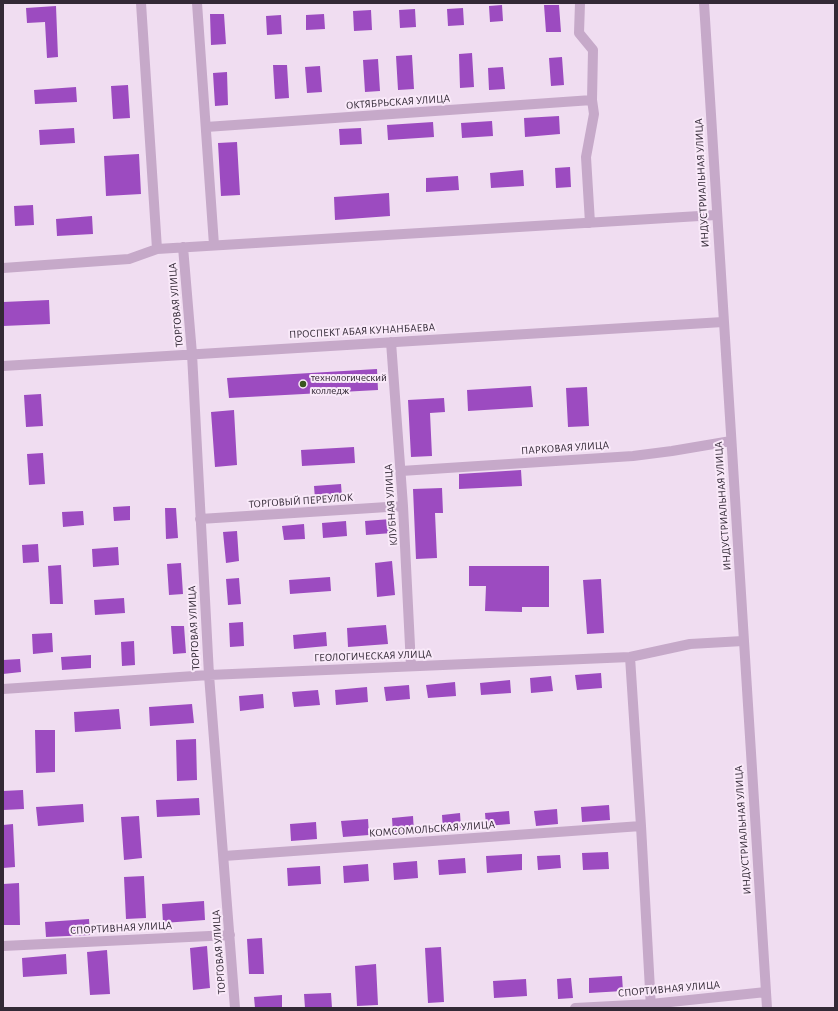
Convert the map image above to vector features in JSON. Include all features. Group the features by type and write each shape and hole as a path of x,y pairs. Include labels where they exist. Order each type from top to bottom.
{"street":[{"path":"141,3 157,249"},
{"path":"197,3 214,245"},
{"path":"580,3 579,33 593,50 592,100 594,114 586,157 590,223"},
{"name":"ИНДУСТРИАЛЬНАЯ УЛИЦА","path":"704,3 730,441 767,1008"},
{"name":"ОКТЯБРЬСКАЯ УЛИЦА","path":"206,127 592,100"},
{"path":"3,268 129,259 157,249 182,247 716,215"},
{"name":"ТОРГОВАЯ УЛИЦА","path":"182,247 192,354 209,675 235,1008"},
{"name":"ПРОСПЕКТ АБАЯ КУНАНБАЕВА","path":"3,366 723,322"},
{"name":"КЛУБНАЯ УЛИЦА","path":"391,342 404,506 411,666"},
{"name":"ПАРКОВАЯ УЛИЦА","path":"401,471 633,456 730,441"},
{"name":"ТОРГОВЫЙ ПЕРЕУЛОК","path":"200,519 404,506"},
{"name":"ГЕОЛОГИЧЕСКАЯ УЛИЦА","path":"3,689 209,675 630,657 690,644 743,641"},
{"path":"630,657 642,826 651,1006"},
{"name":"КОМСОМОЛЬСКАЯ УЛИЦА","path":"224,856 642,826"},
{"name":"СПОРТИВНАЯ УЛИЦА","path":"8,946 230,935"},
{"name":"СПОРТИВНАЯ УЛИЦА","path":"575,1008 651,1006 766,992"}],"building":[{"path":"502,5 503,21 490,22 489,6"},
{"path":"544,5 559,5 561,32 546,32"},
{"path":"56,6 58,57 47,58 45,22 27,23 26,8"},
{"path":"463,8 464,25 448,26 447,9"},
{"path":"415,9 416,27 400,28 399,10"},
{"path":"371,10 372,30 354,31 353,11"},
{"path":"210,14 224,14 226,44 211,45"},
{"path":"324,14 325,29 306,30 306,15"},
{"path":"281,15 282,34 267,35 266,16"},
{"path":"472,53 474,87 460,88 459,54"},
{"path":"412,55 414,89 398,90 396,56"},
{"path":"562,57 564,85 551,86 549,58"},
{"path":"378,59 380,91 365,92 363,60"},
{"path":"273,65 287,65 289,98 275,99"},
{"path":"320,66 322,92 307,93 305,67"},
{"path":"503,67 505,89 489,90 488,68"},
{"path":"227,72 228,105 215,106 213,73"},
{"path":"128,85 130,118 113,119 111,86"},
{"path":"76,87 77,102 35,104 34,90"},
{"path":"559,116 560,134 525,137 524,118"},
{"path":"492,121 493,136 462,138 461,123"},
{"path":"433,122 434,137 388,140 387,125"},
{"path":"74,128 75,143 40,145 39,130"},
{"path":"361,128 362,144 340,145 339,129"},
{"path":"237,142 240,195 221,196 218,143"},
{"path":"139,154 141,194 106,196 104,156"},
{"path":"570,167 571,187 556,188 555,168"},
{"path":"523,170 524,186 491,188 490,173"},
{"path":"458,176 459,190 426,192 426,178"},
{"path":"389,193 390,216 335,220 334,197"},
{"path":"33,205 34,225 15,226 14,206"},
{"path":"92,216 93,234 57,236 56,219"},
{"path":"49,300 50,324 3,326 3,302"},
{"name":"технологический колледж","path":"377,369 378,390 229,398 227,378"},
{"path":"531,386 533,407 468,411 467,390"},
{"path":"587,387 589,426 568,427 566,388"},
{"path":"41,394 43,426 26,427 24,395"},
{"path":"444,398 445,412 430,413 432,456 411,457 408,400"},
{"path":"234,410 237,465 215,467 211,412"},
{"path":"354,447 355,463 302,466 301,450"},
{"path":"43,453 45,484 29,485 27,454"},
{"path":"521,470 522,486 459,489 459,474"},
{"path":"341,484 342,497 315,499 314,486"},
{"path":"442,488 443,513 435,513 437,558 416,559 413,489"},
{"path":"130,506 130,520 114,521 113,507"},
{"path":"165,508 176,508 178,538 166,539"},
{"path":"83,511 84,525 63,527 62,512"},
{"path":"391,519 392,533 366,535 365,521"},
{"path":"346,521 347,536 323,538 322,523"},
{"path":"304,524 305,539 284,540 282,526"},
{"path":"237,531 239,561 226,563 223,532"},
{"path":"38,544 39,562 23,563 22,545"},
{"path":"118,547 119,565 93,567 92,549"},
{"path":"392,561 395,595 377,597 375,563"},
{"path":"181,563 183,594 169,595 167,564"},
{"path":"61,565 63,604 50,604 48,566"},
{"path":"469,566 549,566 549,607 522,607 522,612 485,611 486,586 469,586"},
{"path":"330,577 331,591 290,594 289,580"},
{"path":"239,578 241,604 228,605 226,579"},
{"path":"601,579 604,633 587,634 583,580"},
{"path":"124,598 125,613 95,615 94,600"},
{"path":"243,622 244,646 230,647 229,623"},
{"path":"386,625 388,644 348,647 347,628"},
{"path":"171,626 184,626 186,653 173,654"},
{"path":"326,632 327,646 294,649 293,635"},
{"path":"52,633 53,652 33,654 32,634"},
{"path":"134,641 135,665 122,666 121,642"},
{"path":"91,655 91,668 62,670 61,657"},
{"path":"20,659 21,672 3,674 3,660"},
{"path":"601,673 602,688 577,690 575,675"},
{"path":"551,676 553,691 531,693 530,678"},
{"path":"510,680 511,693 481,695 480,683"},
{"path":"455,682 456,696 428,698 426,685"},
{"path":"409,685 410,699 386,701 384,687"},
{"path":"367,687 368,702 336,705 335,690"},
{"path":"318,690 320,705 294,707 292,692"},
{"path":"263,694 264,708 240,711 239,696"},
{"path":"192,704 194,723 150,726 149,707"},
{"path":"119,709 121,729 75,732 74,712"},
{"path":"35,730 55,730 55,772 36,773"},
{"path":"196,739 197,780 177,781 176,740"},
{"path":"23,790 24,809 3,810 3,791"},
{"path":"199,798 200,815 157,817 156,800"},
{"path":"83,804 84,822 38,826 36,807"},
{"path":"609,805 610,820 582,822 581,807"},
{"path":"557,809 558,824 536,826 534,811"},
{"path":"509,811 510,824 486,826 485,813"},
{"path":"460,813 461,829 443,831 442,815"},
{"path":"139,816 142,858 124,860 121,817"},
{"path":"413,816 414,832 393,834 392,818"},
{"path":"368,819 369,835 343,837 341,821"},
{"path":"316,822 317,839 291,841 290,824"},
{"path":"13,824 15,867 3,868 3,825"},
{"path":"608,852 609,869 583,870 582,853"},
{"path":"522,854 522,870 487,873 486,856"},
{"path":"560,855 561,868 538,870 537,856"},
{"path":"465,858 466,873 439,875 438,860"},
{"path":"417,861 418,878 394,880 393,863"},
{"path":"368,864 369,881 344,883 343,866"},
{"path":"320,866 321,884 288,886 287,868"},
{"path":"144,876 146,918 126,919 124,877"},
{"path":"19,883 20,925 3,925 3,884"},
{"path":"204,901 205,920 163,923 162,904"},
{"path":"89,919 90,935 46,937 45,922"},
{"path":"262,938 264,974 249,974 247,939"},
{"path":"207,946 210,988 193,990 190,948"},
{"path":"441,947 444,1002 428,1003 425,948"},
{"path":"107,950 110,994 90,995 87,952"},
{"path":"66,954 67,974 23,977 22,958"},
{"path":"376,964 378,1005 357,1006 355,966"},
{"path":"622,976 623,991 589,993 589,978"},
{"path":"571,978 573,998 558,999 557,979"},
{"path":"526,979 527,996 494,998 493,981"},
{"path":"331,993 332,1008 305,1008 304,994"},
{"path":"282,995 282,1008 255,1008 254,997"}],"place":[{"name":"технологический колледж","path":"303,384"}]}
